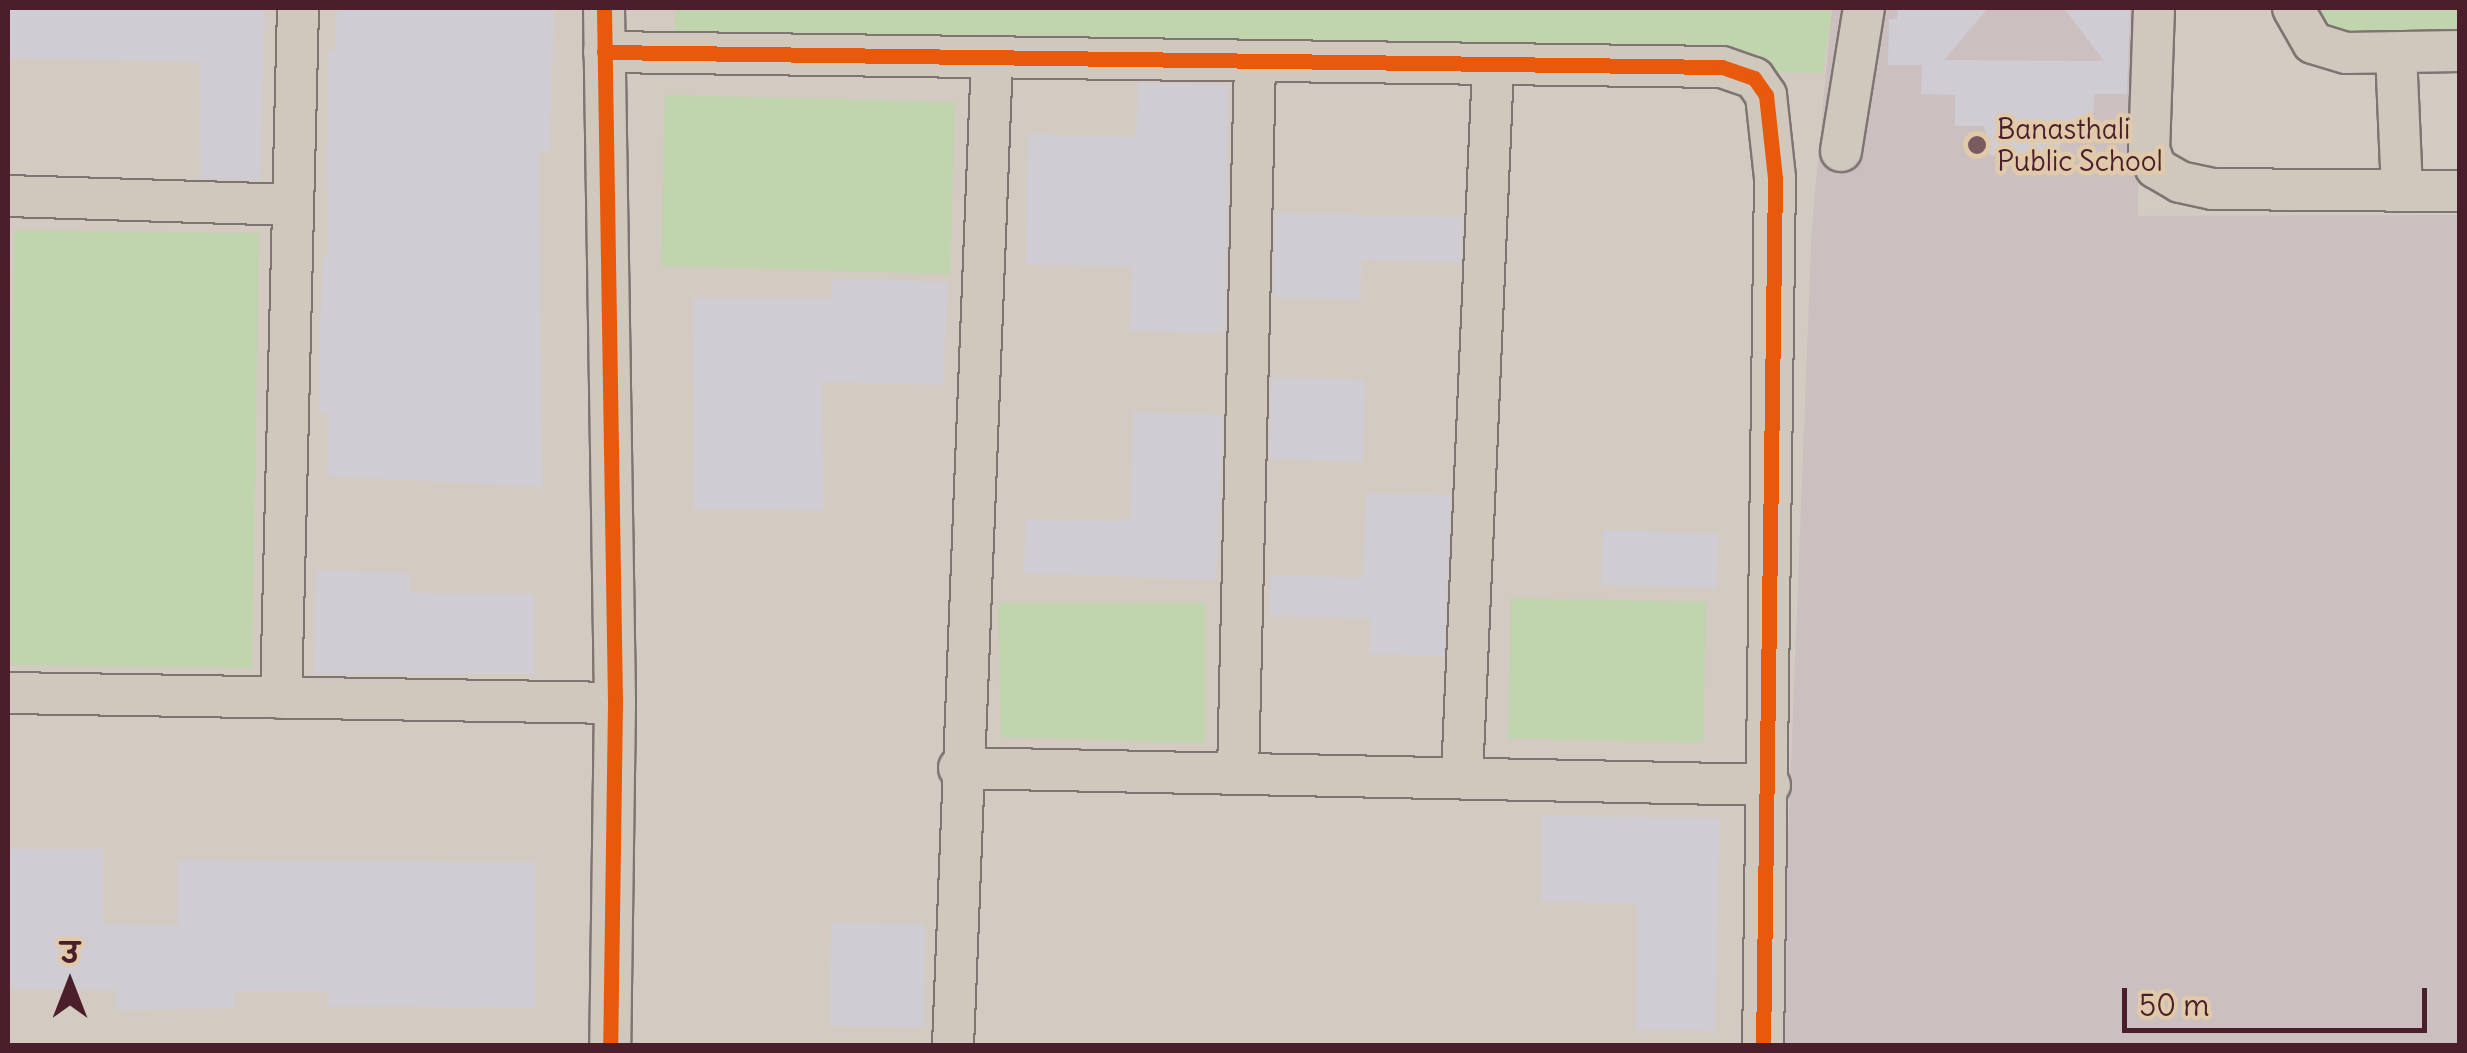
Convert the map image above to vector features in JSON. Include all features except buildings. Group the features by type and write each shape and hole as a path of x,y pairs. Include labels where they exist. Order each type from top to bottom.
{"street":[{"path":"281,698 298,8"},
{"path":"604,8 615,703 610,1046"},
{"path":"1841,151 1864,8"},
{"path":"2154,8 2149,149 2156,168 2180,182 2213,188 2460,191"},
{"path":"2292,8 2313,43 2346,53 2460,51"},
{"path":"604,52 1493,68 1722,67 1754,78 1766,94 1775,212 1770,785 1763,1046"},
{"path":"2396,52 2402,190"},
{"path":"953,1046 959,768 992,57"},
{"path":"1238,773 1255,62"},
{"path":"1462,777 1493,68"},
{"path":"8,196 294,205"},
{"path":"2310,212 2460,213"},
{"path":"8,693 615,703"},
{"path":"959,768 1770,785"}],"shaded area":[{"path":"1832,8 2137,8 2138,216 2459,215 2459,1045 1780,1046 1812,225"}],"green space":[{"path":"675,8 1832,8 1823,73 674,51"},
{"path":"2301,8 2459,8 2459,37 2301,36"},
{"path":"665,95 955,102 950,274 661,266"},
{"path":"14,230 259,233 252,668 8,665"},
{"path":"1511,598 1706,602 1703,742 1508,739"},
{"path":"998,603 1205,603 1205,743 1001,737"}],"cycle path":[{"path":"604,8 615,703 610,1046"},
{"path":"604,52 1722,67 1754,78 1766,95 1775,178 1763,1046"}],"place":[{"name":"Banasthali Public School","path":"1977,145"}]}
